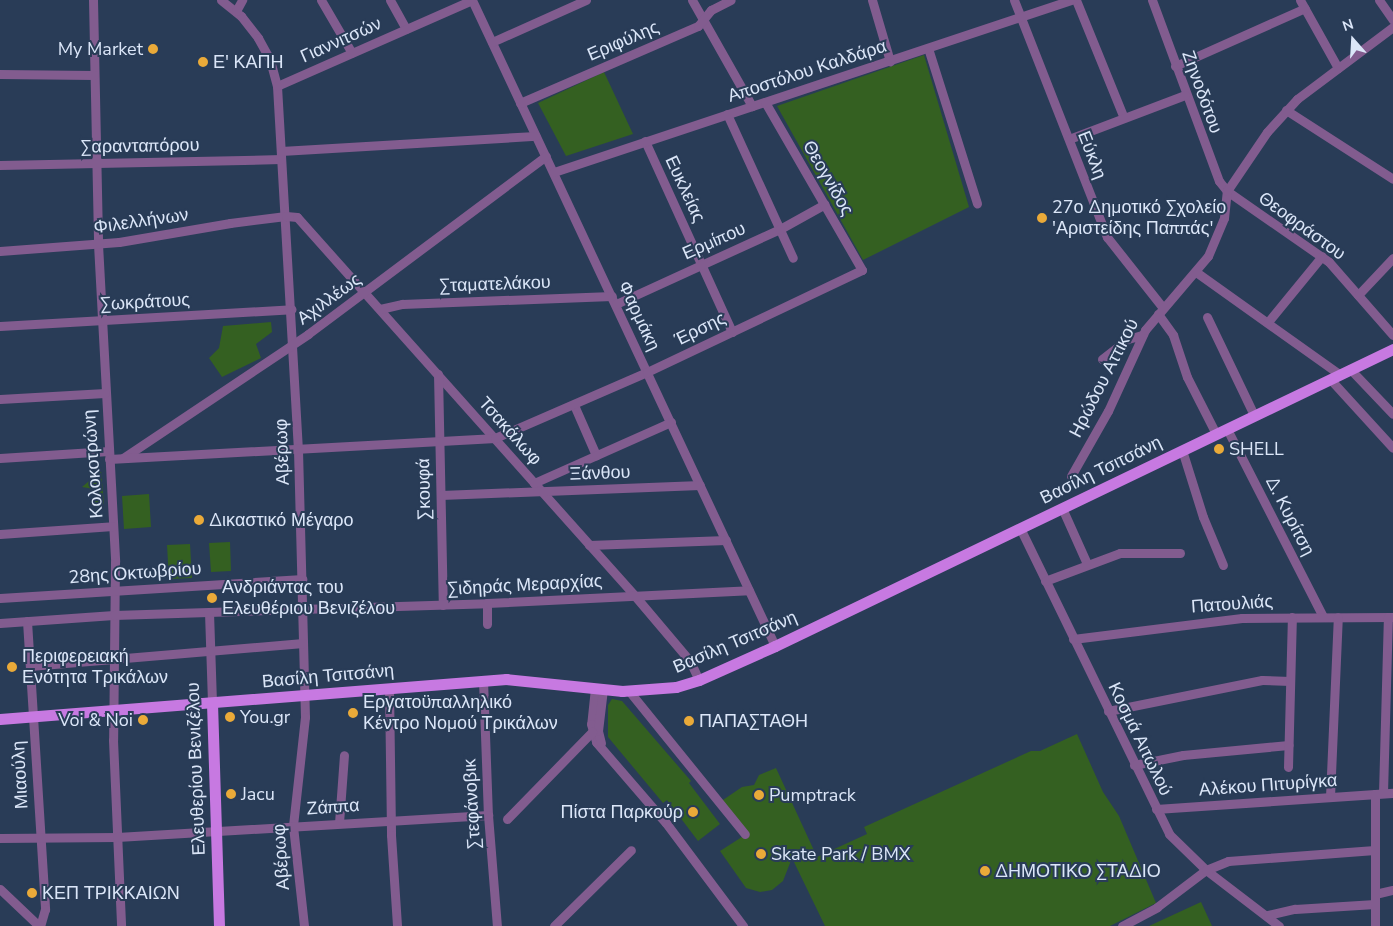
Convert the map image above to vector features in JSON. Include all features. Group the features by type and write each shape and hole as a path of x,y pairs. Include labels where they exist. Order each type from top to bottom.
{"main road":[{"name":"Βασίλη Τσιτσάνη","path":"0,719 483,680 515,679 629,691 676,687 699,680 775,646 1393,349"},
{"name":"Ελευθερίου Βενιζέλου","path":"212,703 219,926"}],"street":[{"name":"Κολοκοτρώνη","path":"93,0 98,244 115,591 114,710 121,926"},
{"name":"Αβέρωφ","path":"221,0 236,11 265,50 277,86 292,309 298,450 305,695 293,826 304,926"},
{"path":"236,11 242,0"},
{"path":"321,0 352,53"},
{"path":"390,0 406,29"},
{"name":"Γιαννιτσών","path":"277,86 472,0"},
{"name":"Φαρμάκη","path":"472,0 775,646"},
{"path":"492,42 586,0"},
{"path":"692,0 752,106"},
{"name":"Εριφύλης","path":"520,102 698,26 711,10 731,0"},
{"path":"872,0 890,61"},
{"name":"Εύκλη","path":"1014,0 1107,236 1160,311 1172,335 1187,377 1216,434"},
{"name":"Αποστόλου Καλδάρα","path":"554,172 1071,0"},
{"path":"1076,0 1124,118"},
{"name":"Ζηνοδότου","path":"1152,0 1212,168 1227,191"},
{"path":"1379,0 1393,20"},
{"path":"1175,66 1302,4 1338,68"},
{"name":"Ηρώδου Αττικού","path":"1071,476 1108,411 1142,335 1160,311 1196,272 1216,240 1226,209 1227,191 1286,110 1393,27"},
{"path":"928,48 977,203"},
{"path":"0,74 94,75"},
{"path":"1069,138 1185,95"},
{"name":"Θεογνίδος","path":"765,102 862,270"},
{"path":"1286,110 1393,179"},
{"path":"727,114 794,258"},
{"name":"Σαρανταπόρου","path":"0,164 97,163 281,155 536,136"},
{"name":"Ευκλείας","path":"645,141 732,332"},
{"name":"Αχιλλέως","path":"123,458 134,448 294,344 365,293 546,156"},
{"name":"Θεοφράστου","path":"1227,191 1322,256 1393,335"},
{"name":"Ερμίπου","path":"614,300 702,265 780,229 825,204"},
{"name":"Φιλελλήνων","path":"0,251 98,244 286,216"},
{"name":"Τσακάλωφ","path":"286,216 300,220 495,438 690,661 699,680"},
{"path":"1268,322 1322,256"},
{"path":"1358,295 1392,260"},
{"name":"Έρσης","path":"0,458 109,455 123,458 495,438 648,372 862,270"},
{"path":"1196,272 1268,322 1334,376 1393,448"},
{"name":"Σταματελάκου","path":"380,309 402,304 614,300"},
{"name":"Σωκράτους","path":"0,326 292,309"},
{"path":"1207,317 1254,415"},
{"path":"1102,359 1128,339 1142,335"},
{"path":"1350,369 1393,414"},
{"name":"Σκουφά","path":"438,374 443,605"},
{"path":"0,399 105,393"},
{"path":"574,405 596,455"},
{"path":"534,482 671,422"},
{"name":"Δ. Κυρίτση","path":"1227,429 1323,617"},
{"path":"1182,450 1203,517 1223,565"},
{"name":"Ξάνθου","path":"441,495 700,485"},
{"path":"1062,508 1087,564"},
{"path":"0,534 113,526"},
{"name":"Κοσμά Αιτωλού","path":"1020,528 1108,712 1172,839 1206,870 1279,926"},
{"path":"589,545 726,540"},
{"path":"1046,581 1087,564 1135,551 1180,554"},
{"name":"28ης Οκτωβρίου","path":"0,598 302,579"},
{"name":"Σιδηράς Μεραρχίας","path":"0,623 114,615 443,605 749,590"},
{"path":"487,603 487,624"},
{"name":"Ελευθερίου Βενιζέλου","path":"209,612 212,703"},
{"path":"1375,926 1375,850 1389,696 1390,616"},
{"name":"Πατουλιάς","path":"1073,638 1206,621 1292,617 1390,616"},
{"path":"1288,767 1292,617"},
{"path":"1330,797 1338,617"},
{"name":"Μιαούλη","path":"27,621 45,909 36,925"},
{"path":"30,666 210,649 304,643"},
{"name":"Στεφάνοβικ","path":"483,680 488,815 497,926"},
{"path":"1108,712 1262,680 1290,681"},
{"path":"389,688 390,820 397,926"},
{"path":"507,819 592,732 599,688"},
{"path":"598,741 599,688"},
{"path":"629,691 745,834"},
{"path":"592,732 611,758 666,823 743,926"},
{"path":"574,750 598,741"},
{"path":"1134,765 1192,754 1289,745"},
{"path":"339,823 344,755"},
{"name":"Αλέκου Πιτυρίγκα","path":"1156,809 1393,793"},
{"name":"Ζάππα","path":"0,838 39,836 117,837 488,815"},
{"path":"554,926 631,850"},
{"path":"1122,926 1157,907 1206,870 1228,861 1246,858 1375,850"},
{"path":"0,889 36,925"},
{"path":"1375,894 1393,890"},
{"path":"1268,916 1295,909 1375,904"}],"green space":[{"path":"924,55 969,207 863,260 777,106"},
{"path":"604,72 633,134 566,156 538,103"},
{"path":"271,322 272,332 256,344 261,358 222,377 209,358 219,348 223,326"},
{"path":"101,471 104,504 95,504 94,489 82,487"},
{"path":"149,494 151,527 124,529 122,496"},
{"path":"230,542 231,571 211,572 209,543"},
{"path":"190,544 192,578 169,579 167,545"},
{"path":"612,699 622,701 691,781 689,783 720,824 698,841 667,800 663,803 608,737 608,705"},
{"path":"1077,734 1103,792 1119,816 1156,903 1110,926 825,926 792,858 783,881 772,890 760,892 746,888 720,851 745,835 720,802 742,787 754,785 759,775 776,768 817,857 867,834 864,827 1031,751 1040,751"},
{"path":"1201,902 1212,926 1149,926"}],"place":[{"name":"My Market","path":"153,49"},
{"name":"Ε' ΚΑΠΗ","path":"203,62"},
{"name":"27ο Δημοτικό Σχολείο 'Αριστείδης Παππάς'","path":"1042,218"},
{"name":"SHELL","path":"1219,449"},
{"name":"Δικαστικό Μέγαρο","path":"199,520"},
{"name":"Ανδριάντας του Ελευθέριου Βενιζέλου","path":"212,598"},
{"name":"Περιφερειακή Ενότητα Τρικάλων","path":"12,667"},
{"name":"Εργατοϋπαλληλικό Κέντρο Νομού Τρικάλων","path":"353,713"},
{"name":"You.gr","path":"230,717"},
{"name":"Voi & Noi","path":"143,720"},
{"name":"ΠΑΠΑΣΤΑΘΗ","path":"689,721"},
{"name":"Jacu","path":"231,794"},
{"name":"Pumptrack","path":"759,795"},
{"name":"Πίστα Παρκούρ","path":"693,812"},
{"name":"Skate Park / BMX","path":"761,854"},
{"name":"ΔΗΜΟΤΙΚΟ ΣΤΑΔΙΟ","path":"985,871"},
{"name":"ΚΕΠ ΤΡΙΚΚΑΙΩΝ","path":"32,893"}]}
